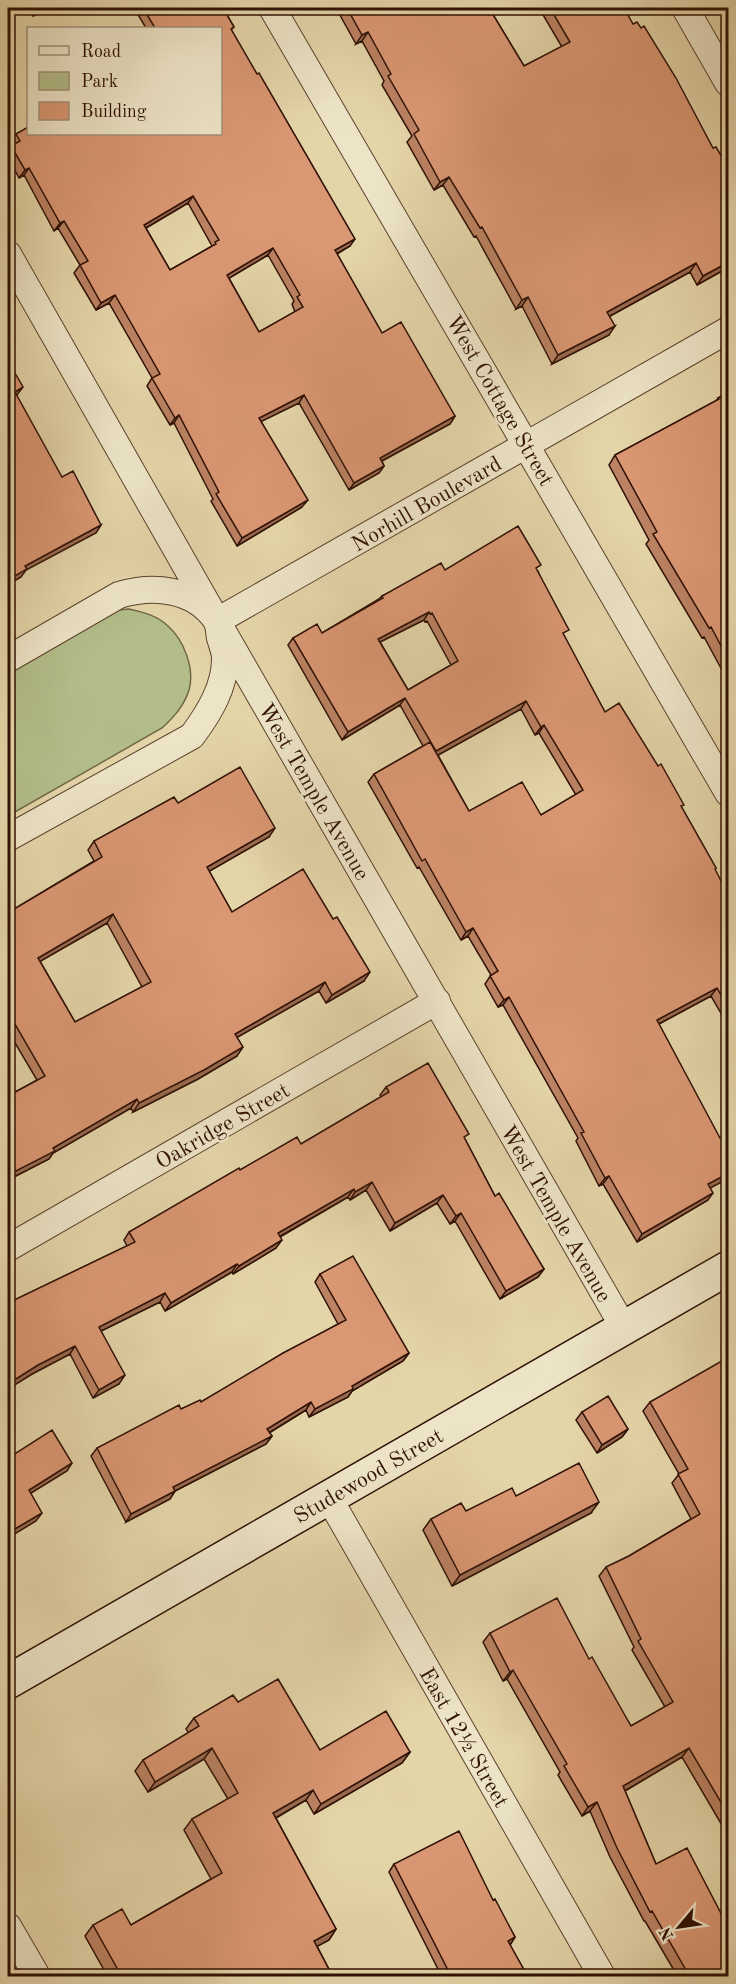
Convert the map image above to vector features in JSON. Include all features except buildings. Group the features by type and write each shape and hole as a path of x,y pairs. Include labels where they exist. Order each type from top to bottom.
{"main road":[{"name":"Studewood Street","path":"8,1682 729,1268"}],"street":[{"name":"West Cottage Street","path":"272,8 729,793"},
{"path":"685,8 729,83"},
{"name":"West Temple Avenue","path":"8,254 624,1328"},
{"name":"Norhill Boulevard","path":"217,621 729,330"},
{"path":"8,659 119,596 138,590 157,589 176,592 194,600 217,621 225,656 220,686 209,713 192,736 8,838"},
{"name":"Oakridge Street","path":"8,1248 437,1001"},
{"name":"East 12½ Street","path":"329,1498 602,1977"},
{"path":"8,1926 37,1977"}],"green space":[{"path":"129,609 160,620 179,639 187,655 190,673 189,690 184,701 162,728 8,816 8,674 118,610"}]}
